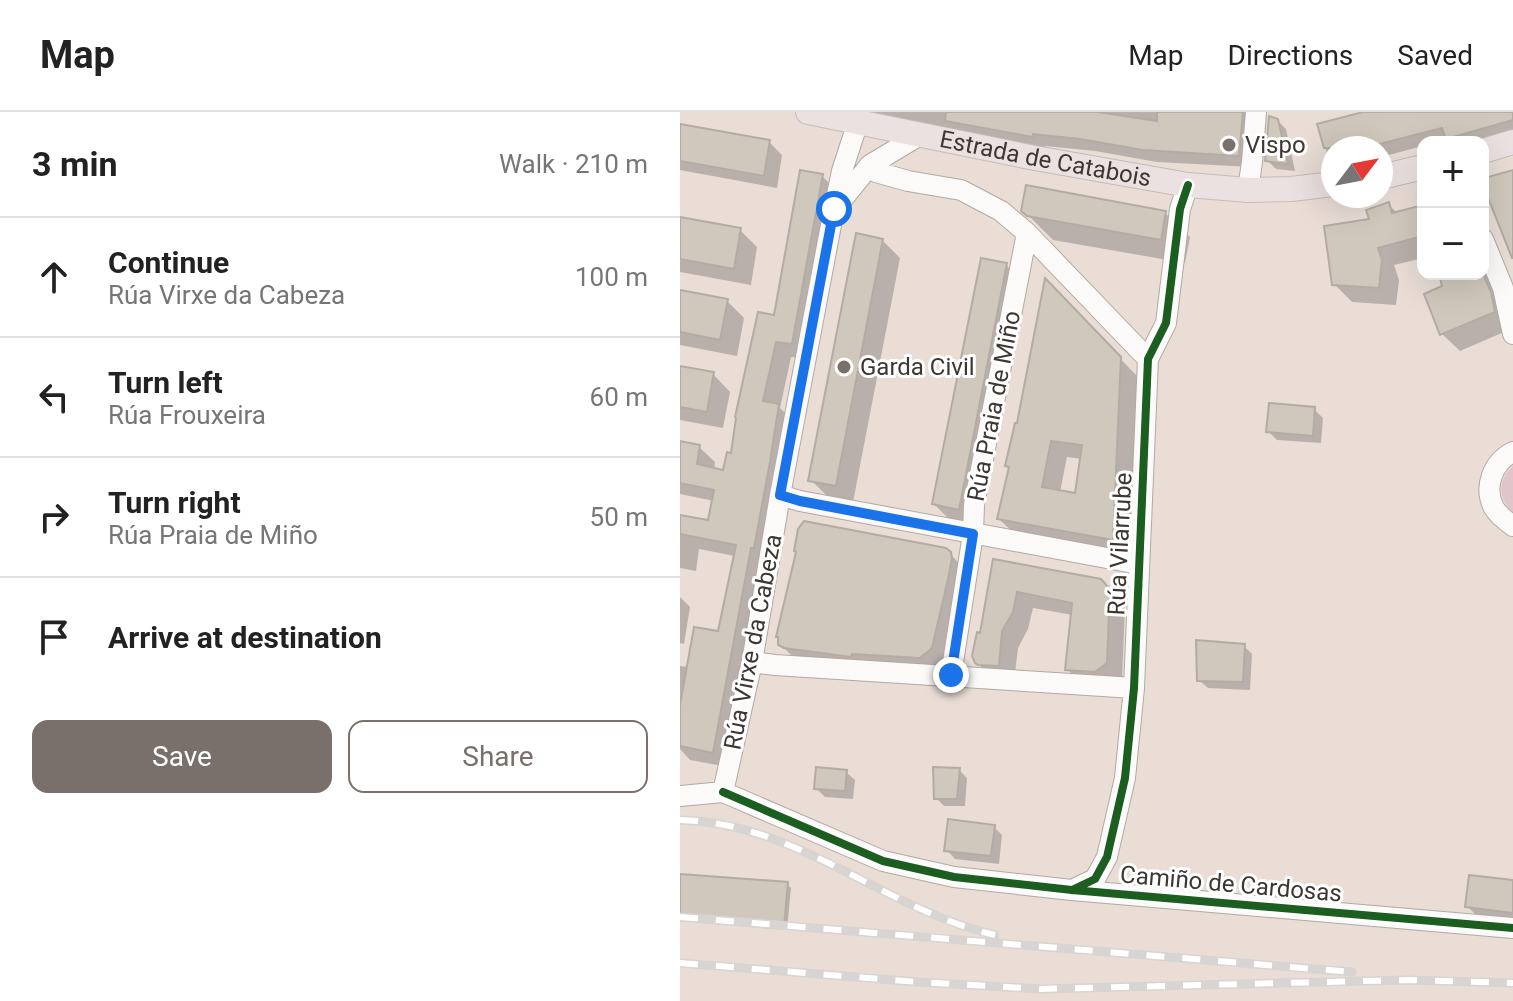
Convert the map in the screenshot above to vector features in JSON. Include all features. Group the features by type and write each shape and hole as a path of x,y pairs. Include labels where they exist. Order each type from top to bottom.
{"main road":[{"name":"Estrada de Catabois","path":"808,112 1188,185 1248,190 1321,185"},
{"path":"1489,149 1513,142"},
{"path":"1393,174 1417,168"}],"street":[{"path":"1248,190 1256,112"},
{"name":"Rúa Virxe da Cabeza","path":"723,792 752,662 834,209 858,122"},
{"path":"834,209 870,165 920,135"},
{"path":"870,165 876,172 908,181 961,190 1001,211 1027,233 1148,359"},
{"name":"Rúa Vilarrube","path":"1072,890 1095,879 1107,857 1125,778 1134,688 1148,359 1166,323 1180,209 1188,185"},
{"name":"Rúa Praia de Miño","path":"951,675 973,534 974,505 1027,233"},
{"path":"1489,254 1503,288 1513,334"},
{"path":"1513,452 1496,466 1489,493 1493,506 1513,526"},
{"path":"780,495 1139,564"},
{"path":"752,662 1134,688"},
{"path":"680,796 723,792"},
{"name":"Camiño de Cardosas","path":"723,792 883,861 954,877 1513,928"}],"shaded area":[{"path":"1513,466 1513,513 1504,501 1501,490 1504,478"}],"building":[{"path":"946,112 1098,112 1157,121 1157,112 1243,112 1239,156 1143,150 1033,134 1033,137 945,121"},
{"path":"1363,112 1513,112 1513,120 1457,136 1445,136 1442,128 1393,141 1393,136 1321,138 1317,124"},
{"path":"1269,116 1278,119 1288,164 1265,161"},
{"path":"680,124 770,140 764,176 680,161"},
{"path":"800,170 823,174 792,344 776,342 763,401 779,404 713,753 680,746 680,705 694,627 718,631 736,545 680,534 680,515 708,520 714,490 680,483 680,441 700,445 697,464 723,470 727,452 731,453 735,417 758,312 774,315"},
{"path":"1513,170 1513,258 1489,200 1489,177"},
{"path":"1026,185 1166,211 1161,240 1027,216 1021,211"},
{"path":"1417,207 1417,238 1378,248 1382,260 1379,288 1332,285 1324,226 1369,219 1366,210 1391,208 1392,213"},
{"path":"680,217 741,228 734,269 680,259"},
{"path":"856,233 883,239 836,486 808,481"},
{"path":"981,258 1007,263 959,510 932,504"},
{"path":"1045,278 1121,357 1113,540 997,519 1009,467 1005,466 1017,423","holes":["1051,441 1082,445 1075,493 1042,487"]},
{"path":"1440,280 1486,280 1495,312 1440,335 1424,294 1442,286"},
{"path":"680,290 728,299 720,340 680,332"},
{"path":"680,366 714,372 707,412 680,407"},
{"path":"1269,403 1315,407 1313,436 1266,432"},
{"path":"804,521 946,548 951,552 932,648 920,658 852,654 851,657 778,645 776,637 796,552 798,529"},
{"path":"993,559 1101,579 1110,589 1107,663 1095,672 1065,670 1072,603 1017,592 1013,612 1002,631 999,666 975,663 972,656 977,632 980,633"},
{"path":"1196,640 1245,644 1243,682 1197,681"},
{"path":"816,767 847,770 845,791 814,789"},
{"path":"933,767 960,768 957,799 934,799"},
{"path":"948,819 995,825 991,856 944,851"},
{"path":"680,874 788,882 784,927 680,919"},
{"path":"1469,875 1513,880 1513,913 1465,907"}],"railway":[{"path":"680,820 723,825 764,836 954,923 995,935"},
{"path":"680,917 1352,972"},
{"path":"680,963 1041,989 1407,980 1513,983"}],"cycle path":[{"path":"1072,890 1095,879 1107,857 1125,778 1134,688 1148,359 1166,323 1180,209 1188,185"},
{"path":"723,792 883,861 954,877 1513,928"}],"place":[{"name":"Vispo","path":"1229,145"},
{"name":"Garda Civil","path":"844,367"}],"route":[{"path":"834,209 780,495 973,534 951,675"}]}
